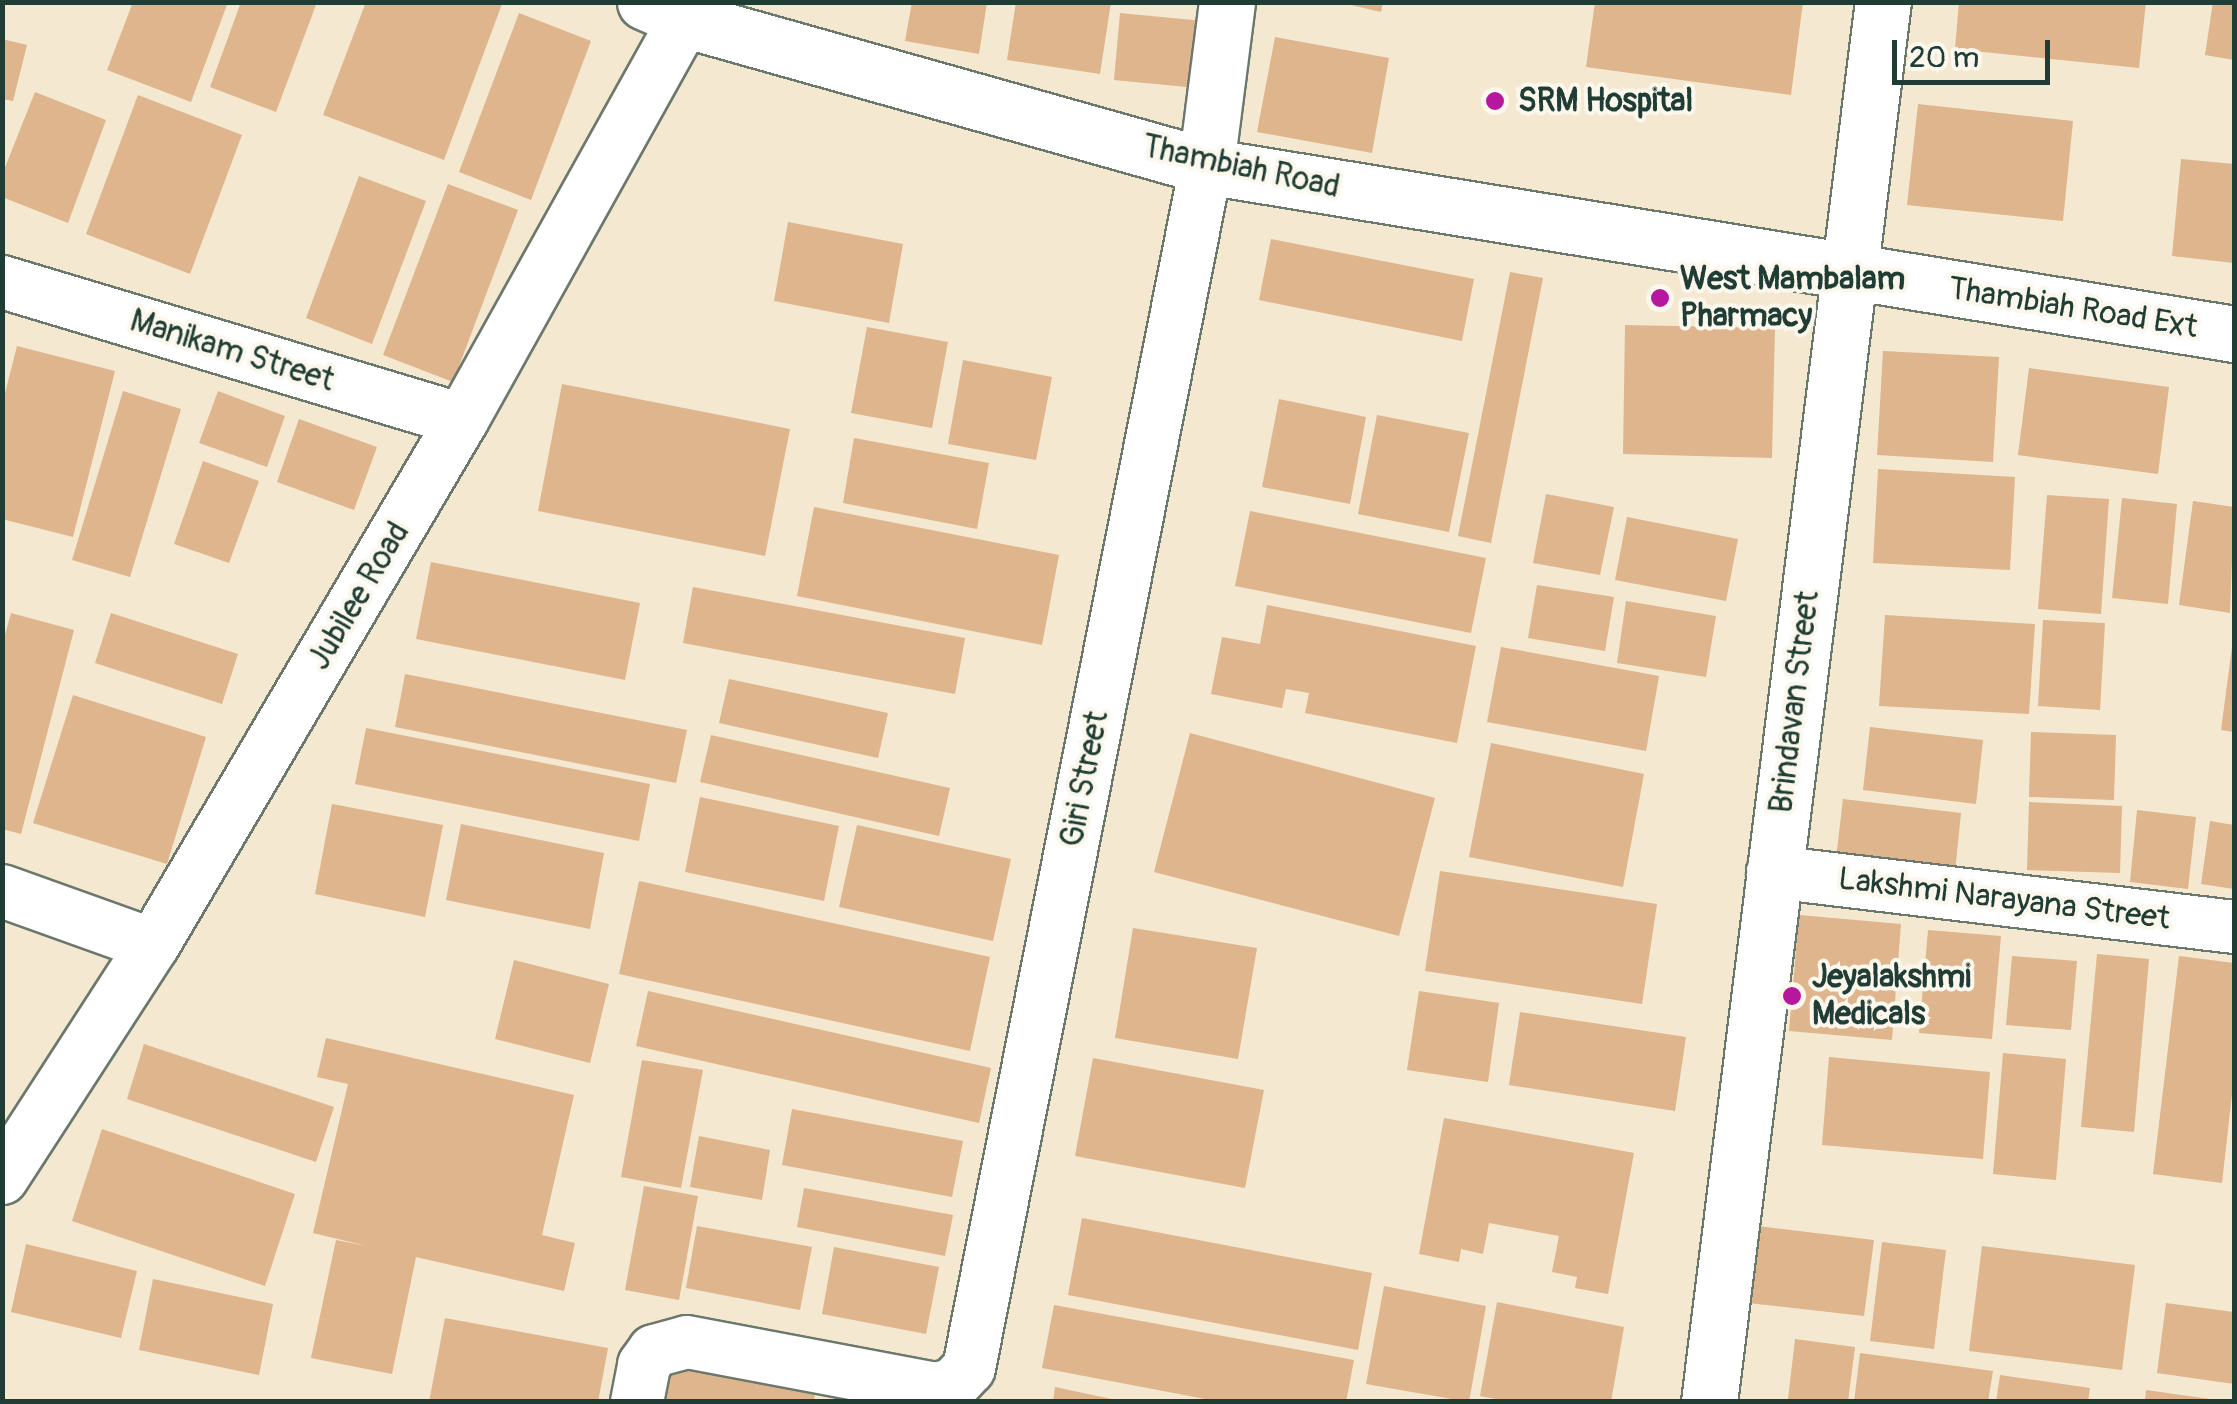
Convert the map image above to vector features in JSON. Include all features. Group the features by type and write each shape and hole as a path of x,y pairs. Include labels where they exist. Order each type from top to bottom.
{"street":[{"path":"1206,166 1227,2"},
{"name":"Brindavan Street","path":"1709,1402 1883,2"},
{"name":"Thambiah Road","path":"676,8 1206,166 1852,272"},
{"name":"Jubilee Road","path":"2,1178 152,945 462,420 676,8"},
{"name":"Giri Street","path":"637,1402 644,1365 654,1351 687,1342 920,1387 953,1385 969,1368 1206,166"},
{"name":"Thambiah Road Ext","path":"1852,272 2234,334"},
{"name":"Manikam Street","path":"2,282 462,420"},
{"name":"Lakshmi Narayana Street","path":"1773,872 2234,927"},
{"path":"2,891 152,945"}],"building":[{"path":"133,2 228,2 191,102 107,70"},
{"path":"241,2 317,2 276,112 210,87"},
{"path":"366,2 502,4 444,160 323,115"},
{"path":"912,2 987,2 979,54 905,41"},
{"path":"1016,2 1111,2 1100,74 1007,60"},
{"path":"1338,2 1383,2 1381,12"},
{"path":"1595,2 1803,2 1791,95 1586,67"},
{"path":"1959,2 2146,2 2139,68 1955,49"},
{"path":"2213,2 2234,2 2234,60 2205,55"},
{"path":"519,13 591,41 531,200 459,172"},
{"path":"1120,13 1203,21 1197,88 1114,80"},
{"path":"1275,37 1389,58 1372,153 1257,132"},
{"path":"2,39 27,45 13,101 2,99"},
{"path":"35,92 106,120 68,223 2,197 2,175"},
{"path":"138,95 242,135 190,274 86,234"},
{"path":"1918,104 2073,121 2063,221 1907,205"},
{"path":"2181,159 2234,164 2234,263 2172,256"},
{"path":"359,176 426,201 372,344 306,318"},
{"path":"448,184 518,210 453,382 383,355"},
{"path":"788,222 903,244 889,323 774,301"},
{"path":"1271,239 1474,279 1462,341 1259,300"},
{"path":"1510,272 1543,278 1491,543 1458,536"},
{"path":"1625,325 1775,328 1772,458 1623,454"},
{"path":"867,327 948,342 932,428 851,413"},
{"path":"17,346 115,371 73,537 2,519 2,405"},
{"path":"1883,351 1999,357 1993,462 1877,455"},
{"path":"963,360 1052,377 1036,460 948,444"},
{"path":"2029,368 2169,387 2158,474 2018,455"},
{"path":"562,384 790,429 765,556 538,511"},
{"path":"123,391 181,409 130,577 72,560"},
{"path":"218,391 285,416 267,467 199,443"},
{"path":"1279,399 1366,417 1350,504 1262,487"},
{"path":"1377,415 1469,433 1449,532 1358,514"},
{"path":"299,419 377,447 354,510 277,482"},
{"path":"854,438 989,463 977,529 843,503"},
{"path":"203,461 259,481 229,563 174,544"},
{"path":"1878,469 2015,477 2010,570 1873,563"},
{"path":"1546,494 1614,507 1600,575 1533,563"},
{"path":"2047,495 2109,499 2101,614 2038,609"},
{"path":"2122,498 2177,504 2168,604 2112,598"},
{"path":"2193,501 2234,507 2230,613 2179,605"},
{"path":"814,507 1059,555 1042,645 797,596"},
{"path":"1250,511 1486,558 1471,633 1235,586"},
{"path":"1627,517 1738,539 1726,601 1615,580"},
{"path":"431,562 640,603 625,680 416,639"},
{"path":"1537,585 1614,597 1605,651 1528,638"},
{"path":"693,587 965,638 955,694 683,643"},
{"path":"1626,601 1716,616 1706,677 1617,663"},
{"path":"1267,605 1476,646 1457,743 1305,713 1309,693 1286,689 1282,708 1211,694 1222,637 1260,644"},
{"path":"11,613 74,630 21,834 2,829 2,646"},
{"path":"111,613 238,654 222,704 95,663"},
{"path":"1885,615 2035,624 2029,714 1879,706"},
{"path":"2043,620 2105,623 2100,710 2038,706"},
{"path":"1501,647 1659,676 1646,751 1487,722"},
{"path":"2234,647 2234,732 2221,730"},
{"path":"405,674 687,730 676,783 395,727"},
{"path":"729,679 888,713 878,758 719,723"},
{"path":"73,695 206,737 167,864 33,823"},
{"path":"1870,727 1983,740 1976,804 1863,790"},
{"path":"366,728 650,784 639,841 355,784"},
{"path":"2031,732 2116,735 2114,800 2029,797"},
{"path":"1190,733 1435,798 1399,936 1154,872"},
{"path":"711,735 950,788 939,836 700,782"},
{"path":"1491,743 1644,774 1623,887 1469,857"},
{"path":"700,797 839,826 824,901 685,872"},
{"path":"1843,799 1961,813 1955,872 1836,858"},
{"path":"2029,802 2122,806 2120,873 2027,870"},
{"path":"332,804 443,825 425,917 315,894"},
{"path":"2137,810 2196,817 2188,889 2130,882"},
{"path":"2210,821 2234,825 2234,889 2201,884"},
{"path":"461,824 604,853 590,929 446,900"},
{"path":"857,825 1011,859 993,941 839,907"},
{"path":"1440,871 1657,904 1642,1004 1425,971"},
{"path":"639,881 990,957 970,1051 619,974"},
{"path":"1799,915 1901,924 1892,1040 1789,1031"},
{"path":"1133,928 1257,948 1238,1059 1115,1038"},
{"path":"1928,930 2001,936 1992,1039 1919,1033"},
{"path":"2097,954 2149,959 2134,1132 2081,1127"},
{"path":"2012,956 2077,961 2071,1030 2006,1025"},
{"path":"2179,956 2234,963 2234,1076 2222,1183 2153,1174"},
{"path":"514,960 609,984 590,1063 495,1039"},
{"path":"648,991 991,1068 979,1123 636,1046"},
{"path":"1419,991 1499,1003 1488,1082 1407,1070"},
{"path":"1520,1012 1686,1037 1675,1111 1509,1085"},
{"path":"326,1038 574,1095 542,1235 575,1243 564,1291 416,1257 392,1374 311,1358 336,1240 367,1246 313,1233 348,1084 317,1077"},
{"path":"144,1044 334,1107 316,1162 127,1099"},
{"path":"2003,1053 2066,1059 2056,1180 1993,1174"},
{"path":"1829,1057 1990,1072 1983,1159 1822,1145"},
{"path":"1093,1058 1264,1090 1245,1188 1075,1156"},
{"path":"642,1060 703,1070 681,1188 621,1177"},
{"path":"792,1109 963,1141 952,1197 782,1165"},
{"path":"1444,1118 1634,1153 1608,1294 1575,1288 1577,1277 1552,1272 1559,1236 1489,1223 1483,1254 1461,1249 1459,1262 1419,1254"},
{"path":"102,1129 295,1194 265,1286 72,1221"},
{"path":"699,1136 770,1150 762,1200 690,1187"},
{"path":"644,1186 698,1196 679,1300 625,1290"},
{"path":"804,1188 953,1215 945,1256 797,1227"},
{"path":"1082,1218 1372,1273 1358,1350 1068,1295"},
{"path":"697,1226 812,1247 800,1310 686,1288"},
{"path":"1758,1226 1874,1240 1864,1316 1748,1303"},
{"path":"1882,1242 1946,1250 1934,1349 1870,1341"},
{"path":"26,1244 137,1271 121,1338 11,1312"},
{"path":"1982,1246 2135,1265 2122,1370 1969,1351"},
{"path":"834,1247 939,1267 926,1334 822,1314"},
{"path":"153,1279 273,1304 259,1375 139,1350"},
{"path":"1384,1286 1486,1306 1469,1402 1366,1384"},
{"path":"1497,1302 1624,1327 1611,1402 1512,1402 1480,1396"},
{"path":"2166,1303 2234,1312 2234,1384 2157,1373"},
{"path":"1054,1305 1354,1360 1346,1402 1221,1402 1042,1368"},
{"path":"445,1318 608,1348 598,1402 429,1402"},
{"path":"1795,1339 1855,1347 1848,1402 1788,1399"},
{"path":"1860,1353 1993,1371 1988,1402 1854,1402"},
{"path":"671,1366 815,1392 814,1402 664,1402"},
{"path":"2000,1375 2090,1388 2088,1402 1996,1402"},
{"path":"1055,1387 1116,1400 1053,1402"},
{"path":"2146,1390 2210,1399 2210,1402 2145,1402"}],"place":[{"name":"SRM Hospital","path":"1495,101"},
{"name":"West Mambalam Pharmacy","path":"1660,298"},
{"name":"Jeyalakshmi Medicals","path":"1792,996"}]}
